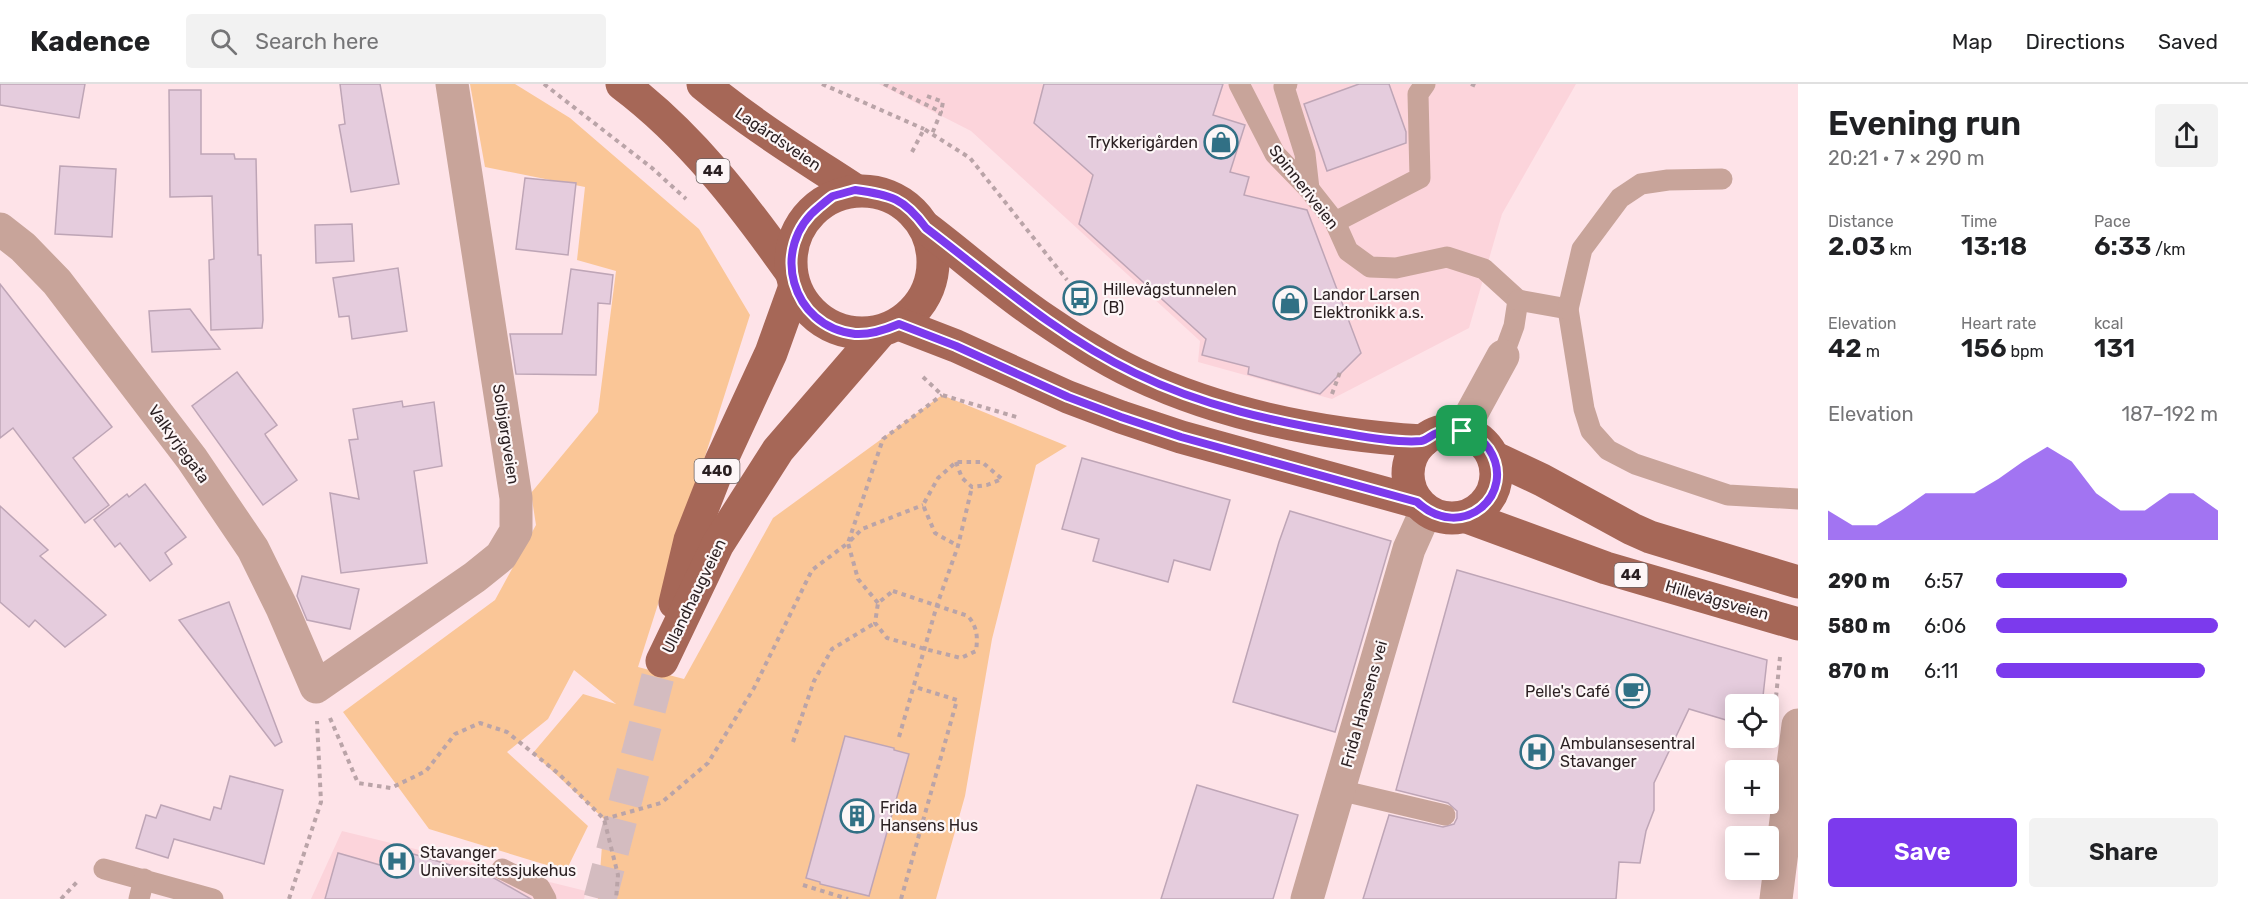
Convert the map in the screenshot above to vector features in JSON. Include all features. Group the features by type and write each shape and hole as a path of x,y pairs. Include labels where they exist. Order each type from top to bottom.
{"main road":[{"name":"44","path":"622,84 643,100 715,173 753,218 812,313 832,328 855,334 890,328 956,346 1068,397 1181,437 1422,506 1440,517 1456,519 1467,517"},
{"name":"Lagårdsveien","path":"703,84 734,111 855,190"},
{"path":"793,280 794,240 808,215 832,197 855,190 888,195 913,211 926,228 1037,314 1144,377 1201,400 1239,412 1367,438 1423,441"},
{"path":"890,328 921,304 932,278 934,252 926,228"},
{"name":"Ullandhaugveien","path":"793,280 771,353 721,461 690,540 662,661 718,544 778,450 890,328"},
{"path":"1422,506 1410,489 1408,475 1412,457 1423,441 1436,433 1447,430 1462,431 1477,437 1488,448 1497,469 1496,485 1491,498 1467,517"},
{"path":"1493,457 1650,537 1798,582"},
{"name":"Hillevågsveien","path":"1467,517 1606,568 1798,624"}],"street":[{"name":"Solbjørgveien","path":"316,687 476,578 501,556 516,531 516,498 452,84"},
{"name":"Valkyrjegata","path":"0,229 57,282 192,459 253,549 282,608 316,687"},
{"path":"1462,431 1503,356"},
{"name":"Frida Hansens vei","path":"1307,899 1422,506"},
{"path":"1776,899 1798,725"}],"lane":[{"name":"Spinneriveien","path":"1239,84 1275,154 1309,189 1335,222 1348,251 1370,267 1396,268 1447,258 1484,270 1518,300"},
{"path":"1287,84 1284,87 1305,154 1309,189"},
{"path":"1335,222 1420,178 1418,93 1425,84"},
{"path":"1722,179 1668,180 1641,184 1620,198 1582,249 1568,309 1584,409 1591,431 1608,450 1635,464 1728,495 1798,499"},
{"path":"1503,356 1514,326 1518,300 1568,309"},
{"path":"1339,790 1445,815"},
{"path":"104,869 142,889 213,899"},
{"path":"502,869 540,888 546,899"}],"path":[{"path":"544,84 652,168 693,205"},
{"path":"822,84 924,129 970,158 1067,280"},
{"path":"884,84 941,112"},
{"path":"1471,84 1478,87"},
{"path":"927,96 943,102 932,134"},
{"path":"912,152 924,129"},
{"path":"1329,402 1340,372"},
{"path":"878,603 858,579 848,543 883,439 942,395"},
{"path":"604,819 661,803 708,763 754,688 812,570 848,543 862,529 923,505 938,478 956,462 982,462 1002,479 987,485 972,487 962,478 956,462"},
{"path":"899,737 937,605 958,546 972,487"},
{"path":"923,505 935,533 958,546"},
{"path":"892,591 937,605 968,616 975,625 978,637 976,651 961,658 925,649 887,638 875,623 878,603 892,591"},
{"path":"794,742 814,681 832,649 875,623"},
{"path":"316,687 358,783 391,788 426,771 455,734 480,723 507,732 559,774 604,819 618,875 616,899"},
{"path":"289,899 321,802 316,687"},
{"path":"901,899 957,700 915,687"},
{"path":"803,885 848,899"}],"shaded area":[{"path":"470,84 515,84 570,118 699,229 750,315 638,667 684,679 773,518 942,395 1067,446 1036,465 992,639 965,796 936,899 598,899 604,819 533,753 583,694 616,704 574,670 548,719 507,752 588,826 566,871 429,829 343,712 495,600 536,525 531,493 598,412 616,271 577,260 585,187 485,167"},
{"path":"879,84 1576,84 1502,214 1469,328 1332,399 1198,362 1200,341 971,131"},
{"name":"Stavanger Universitetssjukehus","path":"342,831 586,891 584,899 311,899"}],"building":[{"path":"0,84 85,84 79,118 0,105"},
{"path":"340,84 380,84 399,184 351,192 339,125 345,124"},
{"path":"1044,84 1223,84 1213,115 1245,125 1230,172 1249,177 1244,195 1307,210 1361,353 1320,394 1248,374 1249,367 1202,355 1206,339 1079,224 1093,175 1034,123"},
{"path":"1359,84 1389,84 1406,132 1406,143 1327,171 1304,104"},
{"path":"169,90 201,90 201,154 234,154 235,159 256,159 262,328 211,330 209,260 214,259 212,196 170,197"},
{"path":"60,166 116,169 112,237 55,234"},
{"path":"525,178 576,183 568,255 516,249"},
{"path":"352,224 354,261 316,263 315,225"},
{"path":"398,268 407,331 352,339 349,316 339,317 333,278"},
{"path":"571,269 613,275 610,304 598,303 596,375 516,374 510,334 562,334"},
{"path":"0,284 112,427 73,458 109,505 85,523 13,428 0,438"},
{"path":"190,309 220,349 152,352 149,311"},
{"path":"237,372 277,425 265,434 297,480 263,505 192,406"},
{"path":"402,401 403,407 434,402 442,466 414,471 427,563 341,573 330,493 359,499 349,440 358,439 353,409"},
{"path":"1082,458 1230,500 1210,570 1174,560 1168,582 1093,561 1099,539 1062,529"},
{"path":"145,484 186,537 165,553 172,564 150,581 120,543 115,547 94,520 127,494 129,497"},
{"path":"0,506 48,550 40,556 106,615 65,647 35,620 29,627 0,602"},
{"path":"1290,511 1391,541 1335,732 1233,702"},
{"name":"Ambulansesentral Stavanger","path":"1457,570 1767,660 1763,694 1725,694 1725,720 1689,709 1654,783 1654,810 1646,831 1640,863 1619,862 1616,899 1363,899 1389,815 1443,827 1454,824 1457,818 1457,811 1448,803 1396,790"},
{"path":"302,576 359,589 350,629 307,620 297,596"},
{"path":"229,602 282,742 275,746 179,620"},
{"name":"Frida Hansens Hus","path":"845,736 909,754 869,896 820,884 820,882 806,878"},
{"path":"230,776 283,790 264,864 174,839 168,858 136,848 146,815 156,818 161,805 210,820 214,807 221,809"},
{"path":"1197,785 1298,815 1273,899 1161,899"},
{"name":"Stavanger Universitetssjukehus","path":"393,848 494,878 531,899 325,899 338,853 387,867"}],"tunnel":[{"path":"600,899 662,661"}],"place":[{"name":"Trykkerigården","path":"1221,142"},
{"name":"Hillevågstunnelen (B)","path":"1080,298"},
{"name":"Landor Larsen Elektronikk a.s.","path":"1290,303"},
{"name":"Pelle's Café","path":"1633,691"},
{"name":"Ambulansesentral Stavanger","path":"1537,752"},
{"name":"Frida Hansens Hus","path":"857,816"},
{"name":"Stavanger Universitetssjukehus","path":"397,861"}],"route":[{"path":"855,190 888,195 913,211 926,228 1037,314 1135,373 1191,397 1239,412 1367,438 1423,441 1436,433 1447,430 1462,431 1477,437 1488,448 1497,469 1496,485 1491,498 1467,517 1456,519 1440,517 1417,502 1181,437 1121,417 1068,397 956,346 899,324 880,332 855,334 832,328 812,313 795,289 791,272 794,240 808,215 832,197 855,190"}]}
